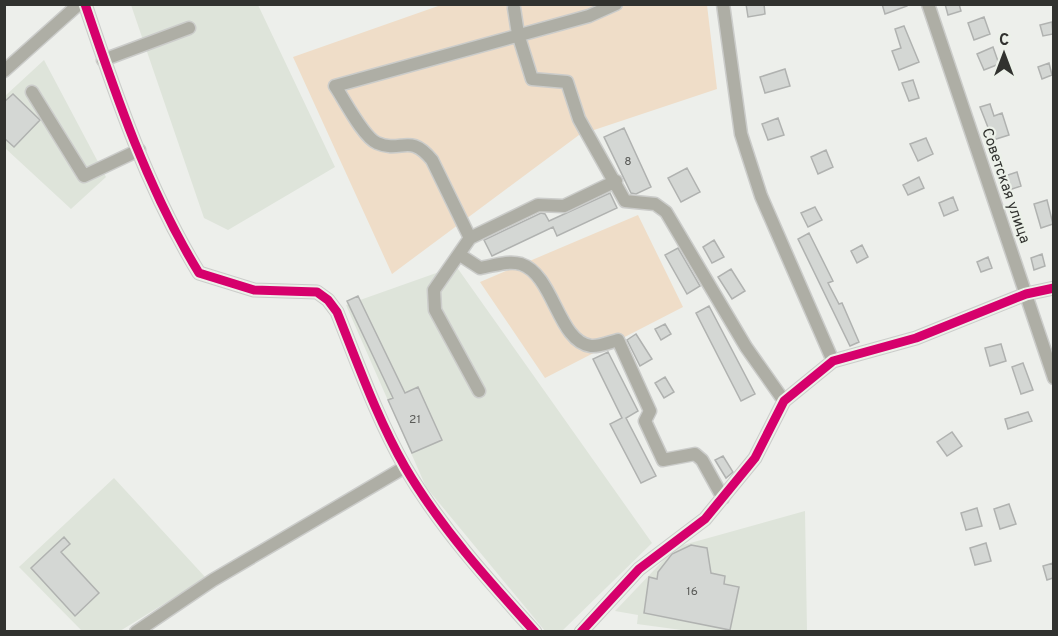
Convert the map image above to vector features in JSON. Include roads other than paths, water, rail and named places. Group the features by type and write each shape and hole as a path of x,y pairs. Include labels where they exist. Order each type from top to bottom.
{"street":[{"path":"4,71 80,4"},
{"path":"85,4 104,60 161,207 199,273 254,290 317,292 328,300 337,312 375,406 405,467 453,538 536,632"},
{"path":"470,238 432,160 424,150 416,145 377,143 369,137 335,86 589,16 616,4"},
{"path":"723,4 741,134 761,196 833,361"},
{"name":"Советская улица","path":"928,4 1053,378"},
{"path":"514,8 518,34 532,79 567,82 579,119 626,201 655,204 666,212 746,347 784,401"},
{"path":"104,60 189,28"},
{"path":"32,92 84,176 139,150"},
{"path":"479,390 435,310 434,290 470,238 538,206 564,206 616,182"},
{"path":"460,255 480,268 505,263 521,264 535,273 571,333 580,342 592,346 618,340 650,411 645,421 663,460 694,454 702,460 723,498"},
{"path":"581,632 639,569 705,519 755,458 784,401 833,361 916,338 1026,294 1053,288"},
{"path":"136,632 213,580 405,467"}]}
